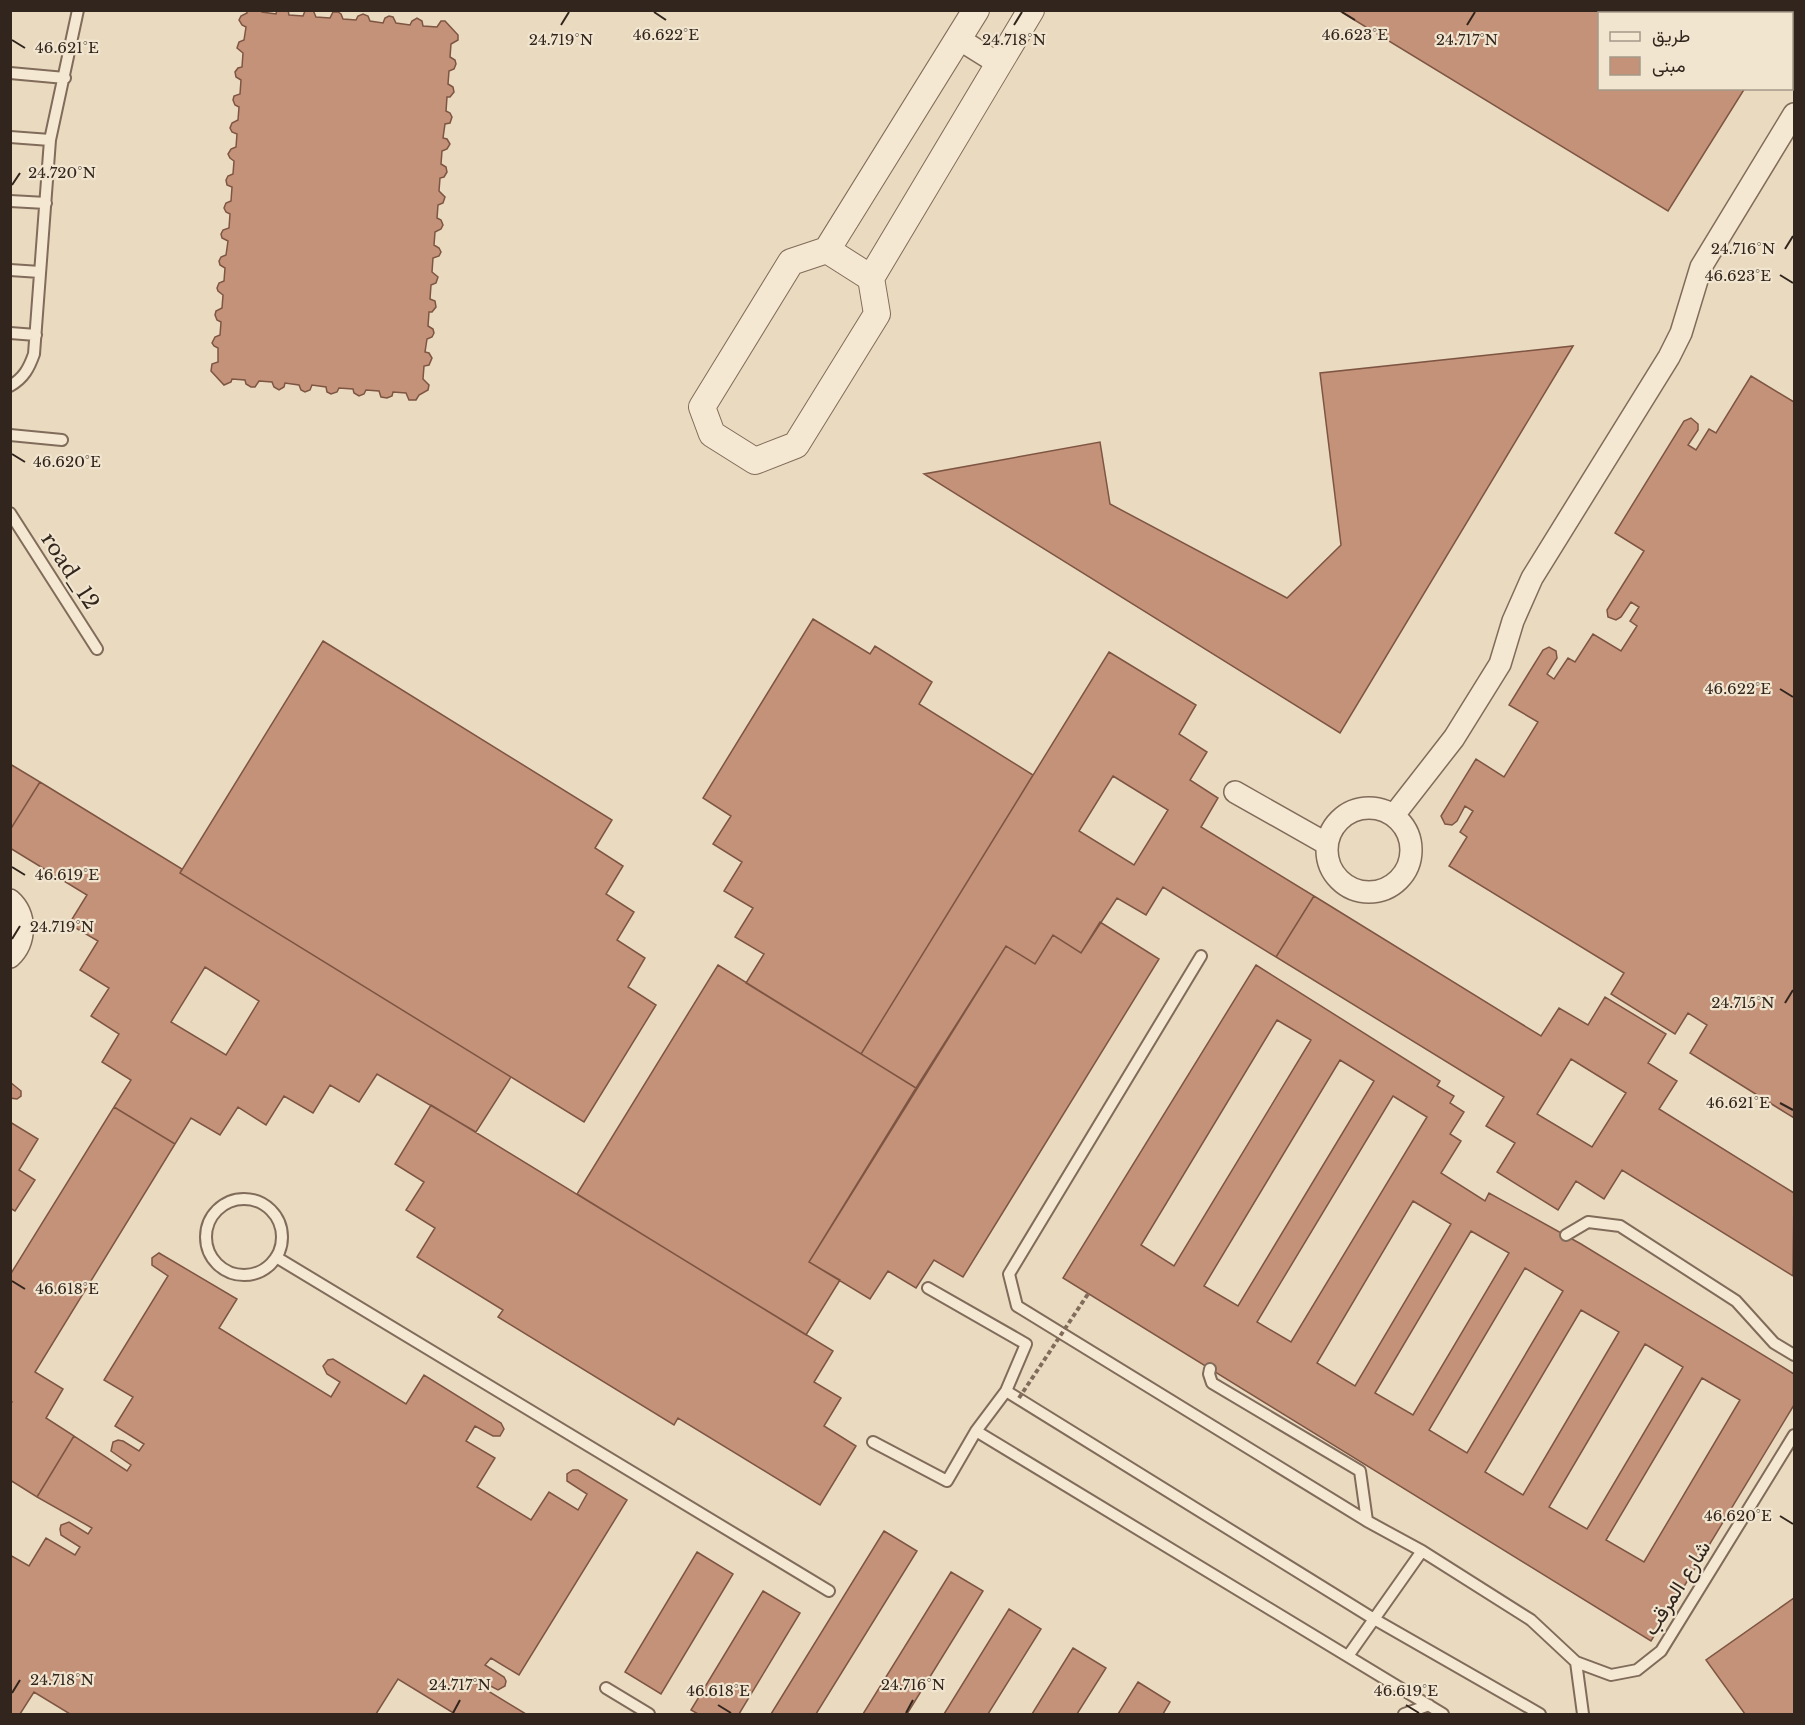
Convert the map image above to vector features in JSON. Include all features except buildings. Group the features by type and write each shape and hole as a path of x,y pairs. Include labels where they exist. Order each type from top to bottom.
{"street":[{"path":"976,10 827,250 791,262 702,406 712,434 754,461 796,445 877,314 871,278 1031,10"},
{"path":"959,39 999,64"},
{"path":"1394,815 1454,738 1500,664 1513,621 1532,578 1669,357 1681,333 1701,267 1794,114"},
{"path":"827,250 871,278"},
{"path":"1235,792 1328,844"},
{"path":"1367,808 1381,809 1394,815 1404,826 1410,838 1409,864 1393,885 1381,891 1354,890 1343,883 1333,872 1328,859 1328,844 1332,831 1340,819 1353,811 1367,808"},
{"path":"10,900 21,916 23,930 20,943 10,957"}],"lane":[{"path":"10,386 28,370 34,354 50,140 78,10"},
{"path":"10,74 65,78"},
{"path":"10,137 50,140"},
{"path":"10,201 46,203"},
{"path":"10,270 40,272"},
{"path":"10,333 36,335"},
{"path":"10,435 62,440"},
{"name":"road_12","path":"10,513 98,649"},
{"path":"1201,956 1010,1274 1017,1306 1367,1521 1422,1551 1531,1620 1576,1662 1583,1714"},
{"path":"240,1199 253,1200 266,1205 275,1214 281,1226 283,1239 276,1257 264,1270 253,1274 241,1275 229,1272 219,1266 207,1245 209,1222 222,1207 240,1199"},
{"path":"1566,1235 1588,1222 1620,1226 1736,1301 1774,1343 1794,1355"},
{"path":"276,1257 828,1591"},
{"path":"873,1442 947,1481 976,1431 1006,1391 1026,1344 928,1288"},
{"path":"1210,1369 1212,1383 1360,1471 1367,1521"},
{"path":"1006,1391 1374,1619 1540,1714"},
{"path":"976,1431 1443,1714"},
{"name":"شارع المرقب","path":"1576,1662 1611,1675 1636,1670 1661,1651 1794,1435"},
{"path":"1348,1656 1422,1551"},
{"path":"606,1688 649,1714"},
{"path":"1404,1714 1429,1705"}],"path":[{"path":"1019,1398 1088,1294"}]}
